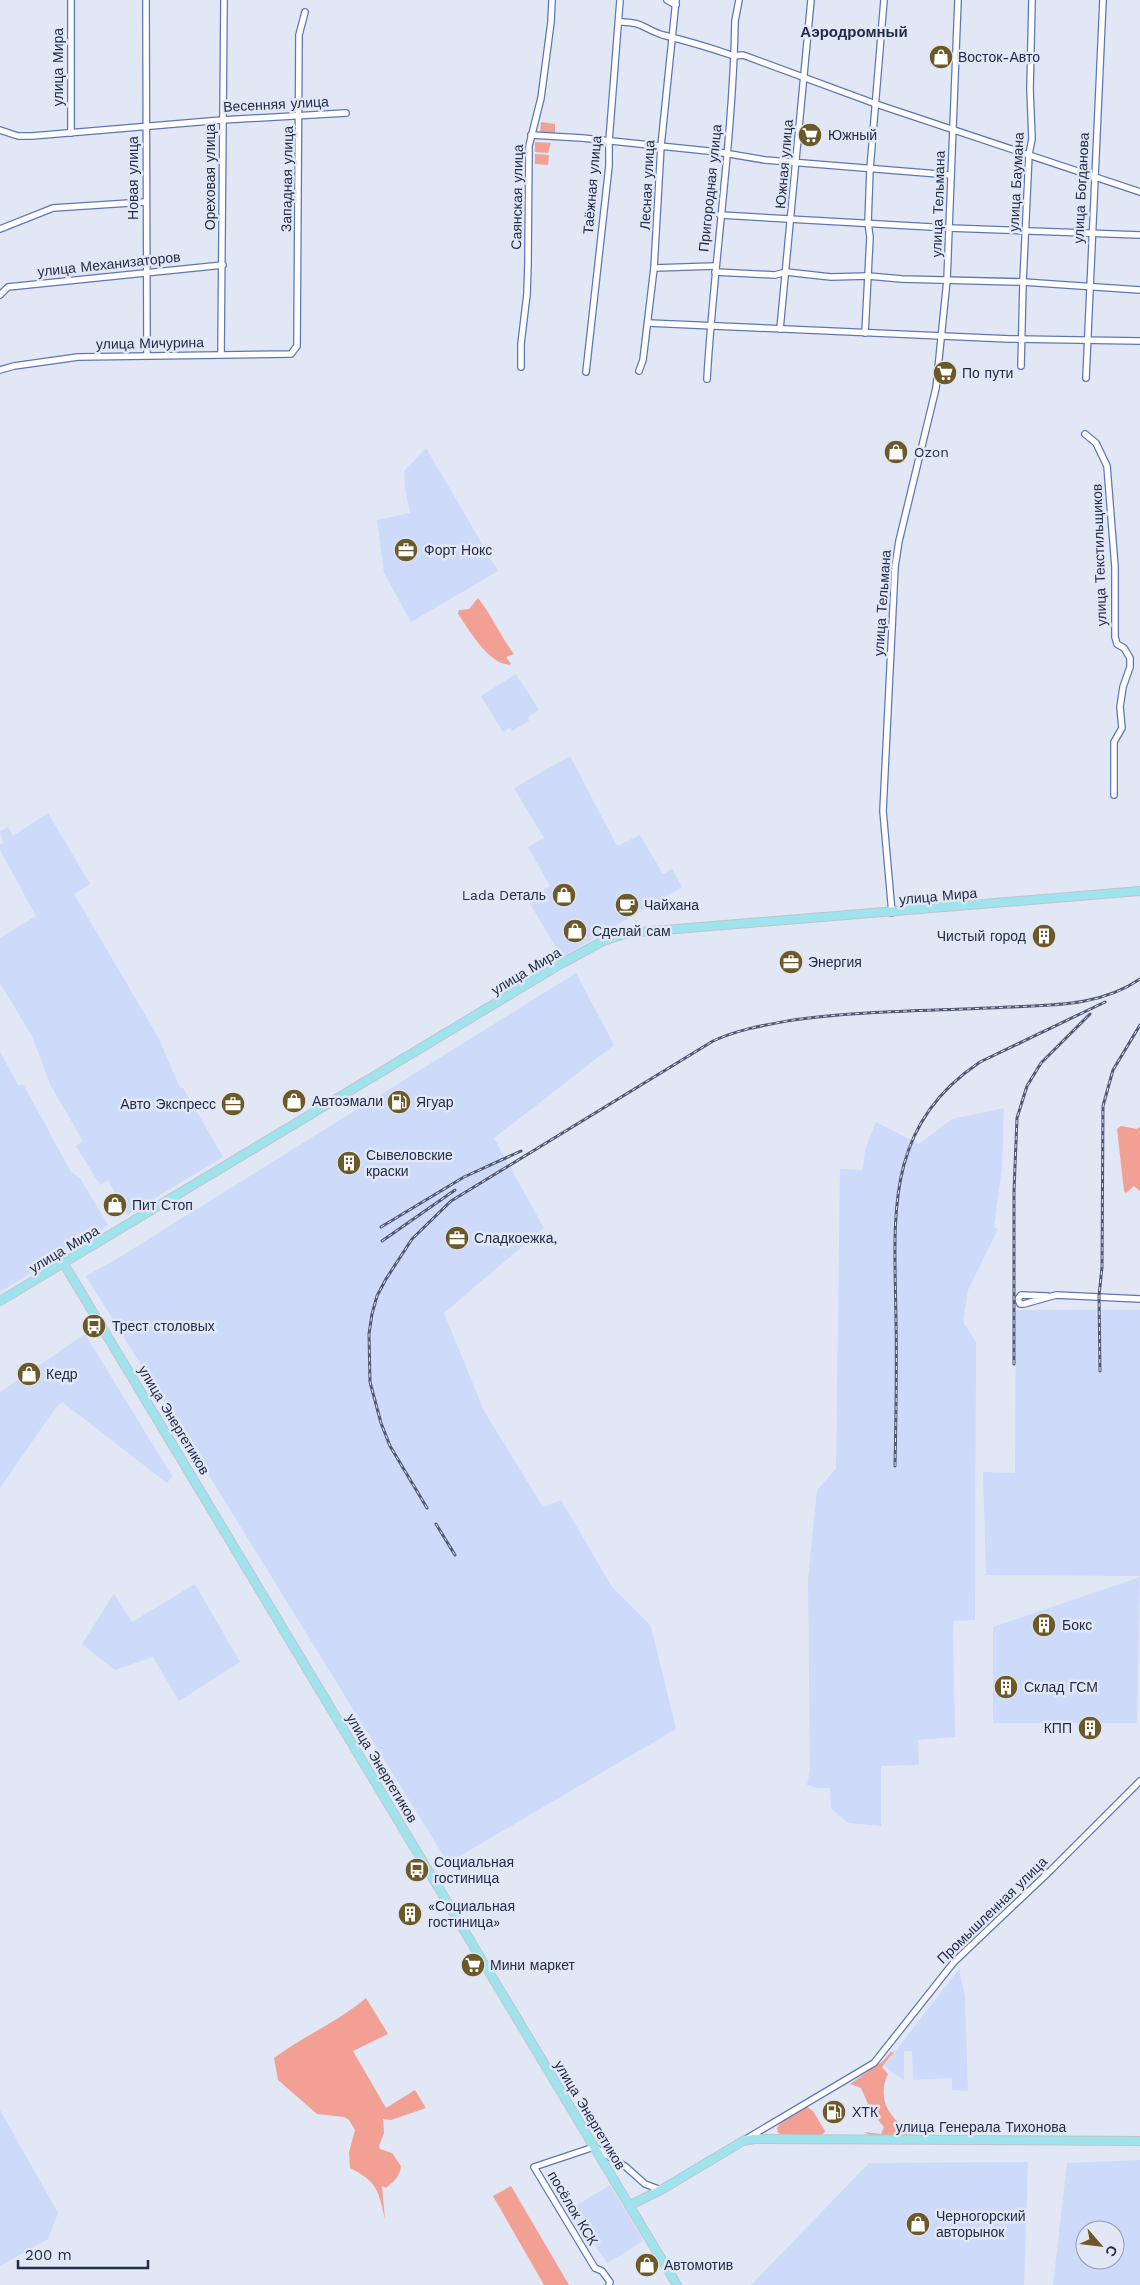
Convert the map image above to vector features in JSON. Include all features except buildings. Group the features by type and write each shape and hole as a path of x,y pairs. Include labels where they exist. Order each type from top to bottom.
{"main road":[{"name":"улица Мира","path":"0,1301 604,941 628,933 892,913 1140,891"},
{"name":"улица Энергетиков","path":"64,1264 677,2285"},
{"name":"улица Генерала Тихонова","path":"630,2205 661,2190 742,2141 754,2139 1140,2141"}],"street":[{"name":"улица Мира","path":"71,0 71,133"},
{"name":"Новая улица","path":"146,0 147,356"},
{"name":"Ореховая улица","path":"221,354 224,0"},
{"name":"Саянская улица","path":"521,367 521,344 528,262 529,146 541,98 552,0"},
{"name":"Таёжная улица","path":"586,372 609,166 609,141 620,0"},
{"path":"667,0 676,3"},
{"name":"Пригородная улица","path":"708,379 710,326 727,153 735,21 739,0"},
{"name":"Южная улица","path":"780,329 792,220 811,0"},
{"path":"864,333 870,236 868,223 870,169 884,0"},
{"name":"улица Тельмана","path":"892,913 883,811 895,567 899,541 934,400 947,280 958,0"},
{"name":"улица Баумана","path":"1021,366 1022,282 1029,154 1032,139 1030,89 1032,0"},
{"name":"улица Богданова","path":"1086,378 1103,0"},
{"name":"Лесная улица","path":"639,371 643,360 654,268 661,146 671,36 676,3"},
{"name":"Западная улица","path":"298,346 299,35 305,12"},
{"path":"619,22 629,21 642,24 662,34 734,56 743,56 876,104 1140,192"},
{"name":"Весенняя улица","path":"0,130 18,136 300,114 346,113"},
{"path":"531,136 661,146 727,153 765,160 951,175"},
{"path":"0,229 53,208 146,202"},
{"path":"720,215 949,228 1140,235"},
{"name":"улица Механизаторов","path":"0,295 8,287 223,265"},
{"path":"654,268 715,269 775,275 786,272 831,277 868,276 1022,282 1140,290"},
{"path":"648,323 864,333 1140,341"},
{"name":"улица Мичурина","path":"0,370 14,366 78,357 291,354 298,346"},
{"name":"улица Текстильщиков","path":"1085,434 1096,442 1108,466 1115,567 1115,636 1118,644 1124,648 1130,658 1130,667 1123,688 1120,707 1122,728 1114,742 1114,795"},
{"path":"1047,1296 1099,1296 1140,1299"},
{"name":"Промышленная улица","path":"742,2141 874,2063 954,1962 1051,1870 1140,1781"},
{"path":"594,2147 626,2166 645,2184 661,2190"},
{"name":"посёлок КСК","path":"594,2147 534,2167 595,2268 602,2271 610,2282 609,2285"}],"shaded area":[{"path":"541,122 555,124 555,134 540,133"},
{"path":"535,142 551,143 548,153 535,152"},
{"path":"535,154 549,155 548,165 535,164"},
{"path":"426,448 498,571 411,622 384,573 377,520 410,513 405,489 404,471"},
{"path":"478,598 514,654 506,657 511,664 509,665 501,663 486,652 458,614 459,610 469,609"},
{"path":"516,674 539,710 528,717 529,721 512,731 510,728 503,732 481,696"},
{"path":"570,756 617,846 640,835 663,874 672,869 682,887 562,957 527,899 550,886 528,847 544,838 514,788"},
{"path":"48,813 90,884 74,894 158,1037 180,1088 183,1088 223,1157 127,1215 108,1180 100,1185 76,1146 83,1141 50,1084 32,1036 0,983 0,938 36,916 0,850 0,845 3,842 0,831 8,827 13,836"},
{"path":"576,973 614,1045 494,1138 544,1228 444,1313 484,1411 543,1507 561,1500 612,1587 651,1626 676,1729 448,1863 86,1276 115,1260"},
{"path":"0,1052 18,1085 23,1084 71,1172 80,1178 108,1225 0,1292"},
{"path":"1004,1108 1002,1167 994,1227 998,1229 968,1290 963,1322 976,1342 975,1620 953,1621 955,1737 918,1740 919,1765 881,1766 881,1826 848,1823 831,1808 830,1788 818,1788 807,1785 810,1770 808,1579 817,1490 836,1469 840,1169 863,1170 865,1150 876,1122 919,1144 952,1119"},
{"path":"1121,1126 1137,1129 1140,1127 1140,1191 1134,1186 1126,1193 1124,1191 1117,1129"},
{"path":"1016,1310 1140,1310 1140,1576 986,1575 983,1472 1015,1473"},
{"path":"85,1334 172,1476 167,1483 62,1402 56,1407 0,1488 0,1392"},
{"path":"1140,1577 1137,1723 993,1723 993,1627"},
{"path":"195,1584 240,1662 179,1701 153,1657 115,1670 82,1644 114,1594 132,1622"},
{"path":"959,1969 965,1996 968,2091 952,2090 952,2078 913,2080 912,2051 904,2051 903,2080 884,2066"},
{"path":"366,1998 388,2034 353,2051 386,2108 415,2090 426,2108 391,2120 383,2119 384,2133 379,2146 380,2149 392,2153 401,2166 398,2176 394,2181 386,2188 382,2186 385,2219 381,2201 372,2183 350,2168 349,2152 355,2130 349,2120 344,2117 317,2114 278,2080 274,2058 355,2007"},
{"path":"891,2052 894,2052 882,2067 888,2074 884,2092 885,2101 892,2116 906,2128 915,2132 914,2135 909,2137 872,2136 864,2132 881,2134 884,2127 872,2113 861,2088 850,2084 883,2061"},
{"path":"807,2107 813,2111 825,2131 824,2133 820,2136 783,2135 778,2133 777,2128 780,2123"},
{"path":"0,2110 58,2213 48,2239 0,2266"},
{"path":"1140,2160 1140,2285 1053,2285 1067,2163"},
{"name":"Черногорский авторынок","path":"1028,2162 1024,2285 751,2285 869,2163"},
{"path":"610,2185 642,2238 642,2242 607,2263 570,2209"},
{"path":"511,2186 569,2285 544,2285 493,2196"}],"railway":[{"path":"427,1508 390,1446 381,1423 370,1382 369,1334 377,1296 386,1279 412,1239 451,1201 713,1041 733,1033 793,1020 820,1017 1043,1006 1077,1002 1109,994 1125,988 1140,979"},
{"path":"895,1466 896,1211 901,1178 910,1146 925,1116 948,1088 980,1062 1105,1002"},
{"path":"1014,1364 1014,1191 1017,1118 1027,1086 1041,1063 1090,1014"},
{"path":"1100,1371 1099,1296 1102,1267 1103,1106 1113,1070 1140,1025"},
{"path":"381,1227 464,1177 521,1151"},
{"path":"382,1241 455,1190"},
{"path":"436,1524 455,1555"}],"place":[{"name":"Восток-Авто","path":"941,57"},
{"name":"Южный","path":"810,135"},
{"name":"По пути","path":"945,373"},
{"name":"Ozon","path":"896,452"},
{"name":"Форт Нокс","path":"406,550"},
{"name":"Lada Dеталь","path":"564,895"},
{"name":"Чайхана","path":"627,905"},
{"name":"Сделай сам","path":"575,931"},
{"name":"Чистый город","path":"1044,936"},
{"name":"Энергия","path":"791,962"},
{"name":"Автоэмали","path":"294,1101"},
{"name":"Ягуар","path":"399,1102"},
{"name":"Авто Экспресс","path":"233,1104"},
{"name":"Сывеловские краски","path":"349,1163"},
{"name":"Пит Стоп","path":"115,1205"},
{"name":"Сладкоежка,","path":"457,1238"},
{"name":"Трест столовых","path":"94,1326"},
{"name":"Кедр","path":"29,1374"},
{"name":"Бокс","path":"1044,1625"},
{"name":"Склад ГСМ","path":"1006,1687"},
{"name":"КПП","path":"1090,1728"},
{"name":"Социальная гостиница","path":"417,1870"},
{"name":"«Социальная гостиница»","path":"410,1914"},
{"name":"Мини маркет","path":"473,1965"},
{"name":"ХТК","path":"834,2112"},
{"name":"Черногорский авторынок","path":"918,2224"},
{"name":"Автомотив","path":"647,2265"}],"district":[{"name":"Аэродромный","path":"854,32"}]}
